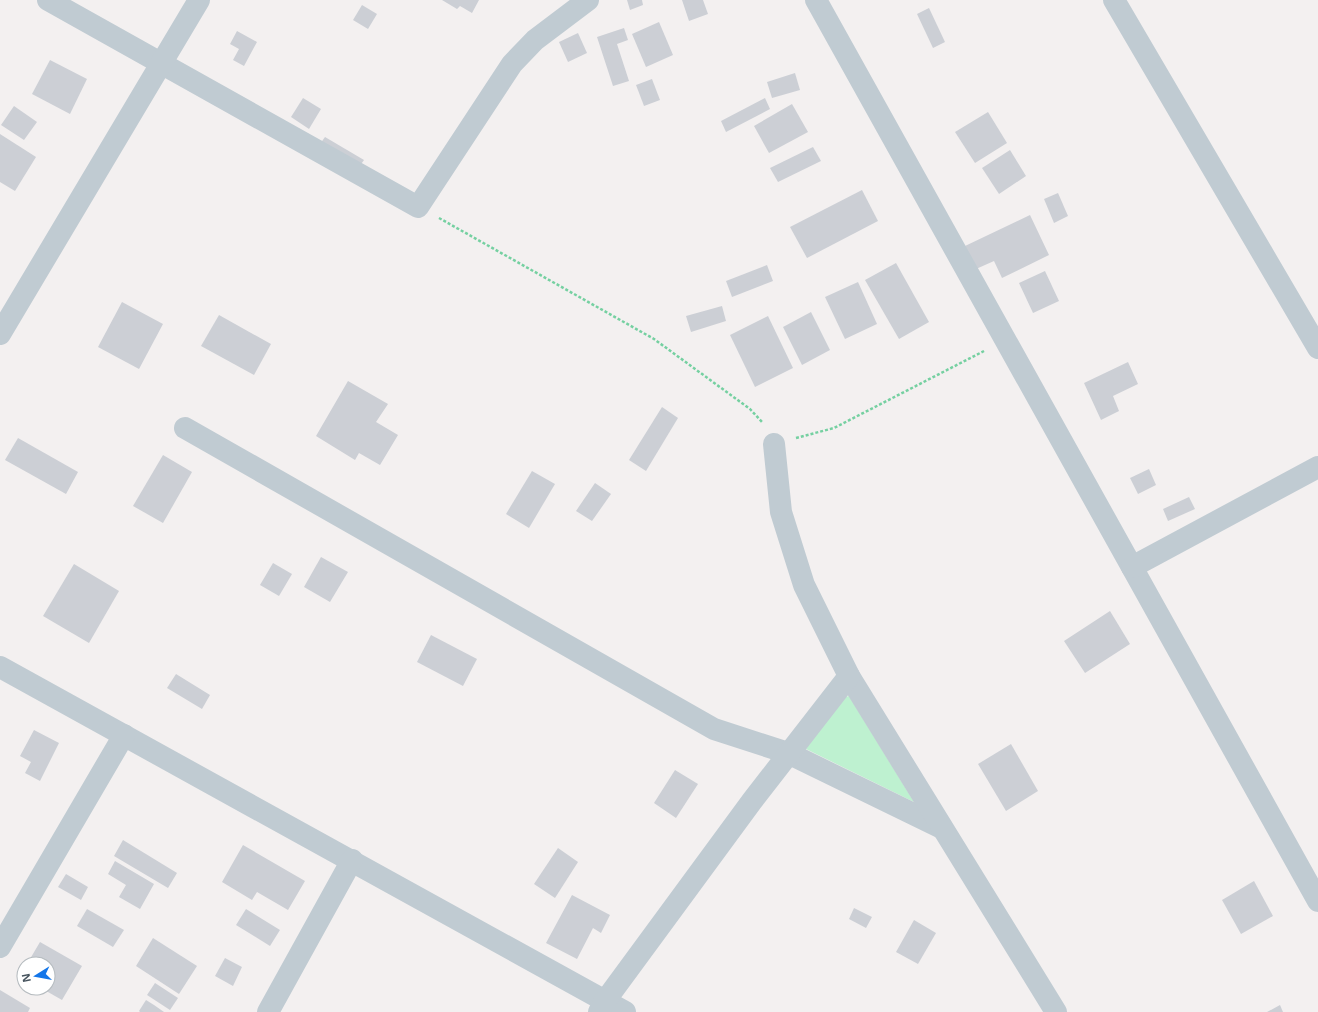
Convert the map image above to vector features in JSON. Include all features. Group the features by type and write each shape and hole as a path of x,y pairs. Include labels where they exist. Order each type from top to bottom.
{"street":[{"path":"48,0 418,207 512,64 535,40 588,0"},
{"path":"0,334 199,0"},
{"path":"1114,0 1318,348"},
{"path":"821,2 1006,340 1318,901"},
{"path":"185,428 714,729 788,753 942,828"},
{"path":"774,444 781,512 804,585 849,676 1056,1012"},
{"path":"1132,567 1318,467"},
{"path":"0,667 352,860 602,1006 626,1012"},
{"path":"602,1006 788,753 849,676"},
{"path":"0,947 124,734"},
{"path":"268,1012 352,860"}],"path":[{"path":"418,207 654,339 750,409 766,426 774,444 834,428 1006,340"}],"green space":[{"path":"849,696 914,802 806,749 807,745 846,697"}],"building":[{"path":"442,0 479,0 472,13 460,6 457,9"},
{"path":"627,0 642,0 643,5 630,10"},
{"path":"682,0 703,0 708,14 689,21"},
{"path":"362,5 377,14 368,29 353,20"},
{"path":"929,8 945,42 933,48 917,14"},
{"path":"659,22 673,55 646,67 632,34"},
{"path":"624,28 628,40 617,44 629,81 613,86 597,37"},
{"path":"237,31 257,42 244,66 233,60 239,49 230,44"},
{"path":"578,33 587,53 568,62 559,42"},
{"path":"50,60 87,79 70,114 32,94"},
{"path":"795,73 800,90 772,98 767,82"},
{"path":"652,79 660,100 644,106 636,85"},
{"path":"303,98 321,109 309,129 291,117"},
{"path":"765,98 770,109 726,132 721,121"},
{"path":"792,104 808,132 769,153 754,126"},
{"path":"14,106 37,122 24,140 1,125"},
{"path":"988,112 1007,143 975,163 955,132"},
{"path":"0,134 36,157 15,191 0,182"},
{"path":"325,137 364,160 359,167 320,144"},
{"path":"813,147 821,161 778,182 770,168"},
{"path":"1010,150 1026,176 999,194 982,168"},
{"path":"862,190 878,221 807,258 790,227"},
{"path":"1058,193 1068,216 1054,223 1044,199"},
{"path":"1030,215 1049,255 1002,278 994,261 976,269 965,246"},
{"path":"896,263 929,322 899,339 865,280"},
{"path":"767,265 773,281 732,297 726,281"},
{"path":"1045,271 1059,301 1033,313 1019,283"},
{"path":"858,282 877,324 845,339 825,297"},
{"path":"122,302 163,324 139,369 98,347"},
{"path":"722,306 726,321 691,332 686,316"},
{"path":"811,312 830,350 802,365 783,327"},
{"path":"219,315 271,344 254,375 201,346"},
{"path":"768,316 793,368 755,387 730,335"},
{"path":"1128,362 1138,384 1113,396 1119,411 1101,420 1084,383"},
{"path":"348,381 388,404 376,422 398,435 380,465 359,453 355,460 316,436"},
{"path":"662,407 678,418 646,471 629,460"},
{"path":"18,438 78,472 66,494 5,460"},
{"path":"163,455 192,472 163,523 133,506"},
{"path":"1149,469 1156,485 1138,494 1130,478"},
{"path":"532,471 555,484 529,528 506,514"},
{"path":"595,483 611,494 592,521 576,511"},
{"path":"1189,497 1195,509 1168,521 1163,509"},
{"path":"321,557 348,572 330,602 304,587"},
{"path":"273,563 292,574 279,596 260,585"},
{"path":"74,564 119,591 89,643 43,616"},
{"path":"1110,611 1130,644 1085,673 1064,641"},
{"path":"431,635 477,659 463,686 417,662"},
{"path":"176,674 210,695 202,709 167,688"},
{"path":"34,730 59,743 40,781 25,773 31,762 20,756"},
{"path":"1011,744 1038,791 1006,811 978,764"},
{"path":"675,770 698,784 676,818 654,803"},
{"path":"123,840 177,873 168,888 114,856"},
{"path":"243,845 305,881 288,910 257,892 252,900 222,882"},
{"path":"558,848 578,862 555,898 534,884"},
{"path":"115,861 154,884 140,909 119,897 126,885 108,874"},
{"path":"66,874 88,887 81,900 58,887"},
{"path":"1254,881 1273,916 1241,934 1222,900"},
{"path":"572,895 610,915 601,933 593,928 577,959 546,943"},
{"path":"854,908 872,917 866,928 849,919"},
{"path":"87,909 124,930 113,947 77,926"},
{"path":"246,909 280,930 270,946 236,925"},
{"path":"914,920 936,933 918,964 896,952"},
{"path":"153,938 197,966 179,994 136,966"},
{"path":"40,942 82,966 62,1000 55,996 56,956 32,956"},
{"path":"225,958 242,967 233,986 215,976"},
{"path":"155,983 178,998 170,1010 147,995"},
{"path":"0,990 30,1008 28,1012 0,1012"},
{"path":"146,1000 164,1012 140,1012 139,1011"},
{"path":"1280,1005 1283,1012 1267,1012"}]}
